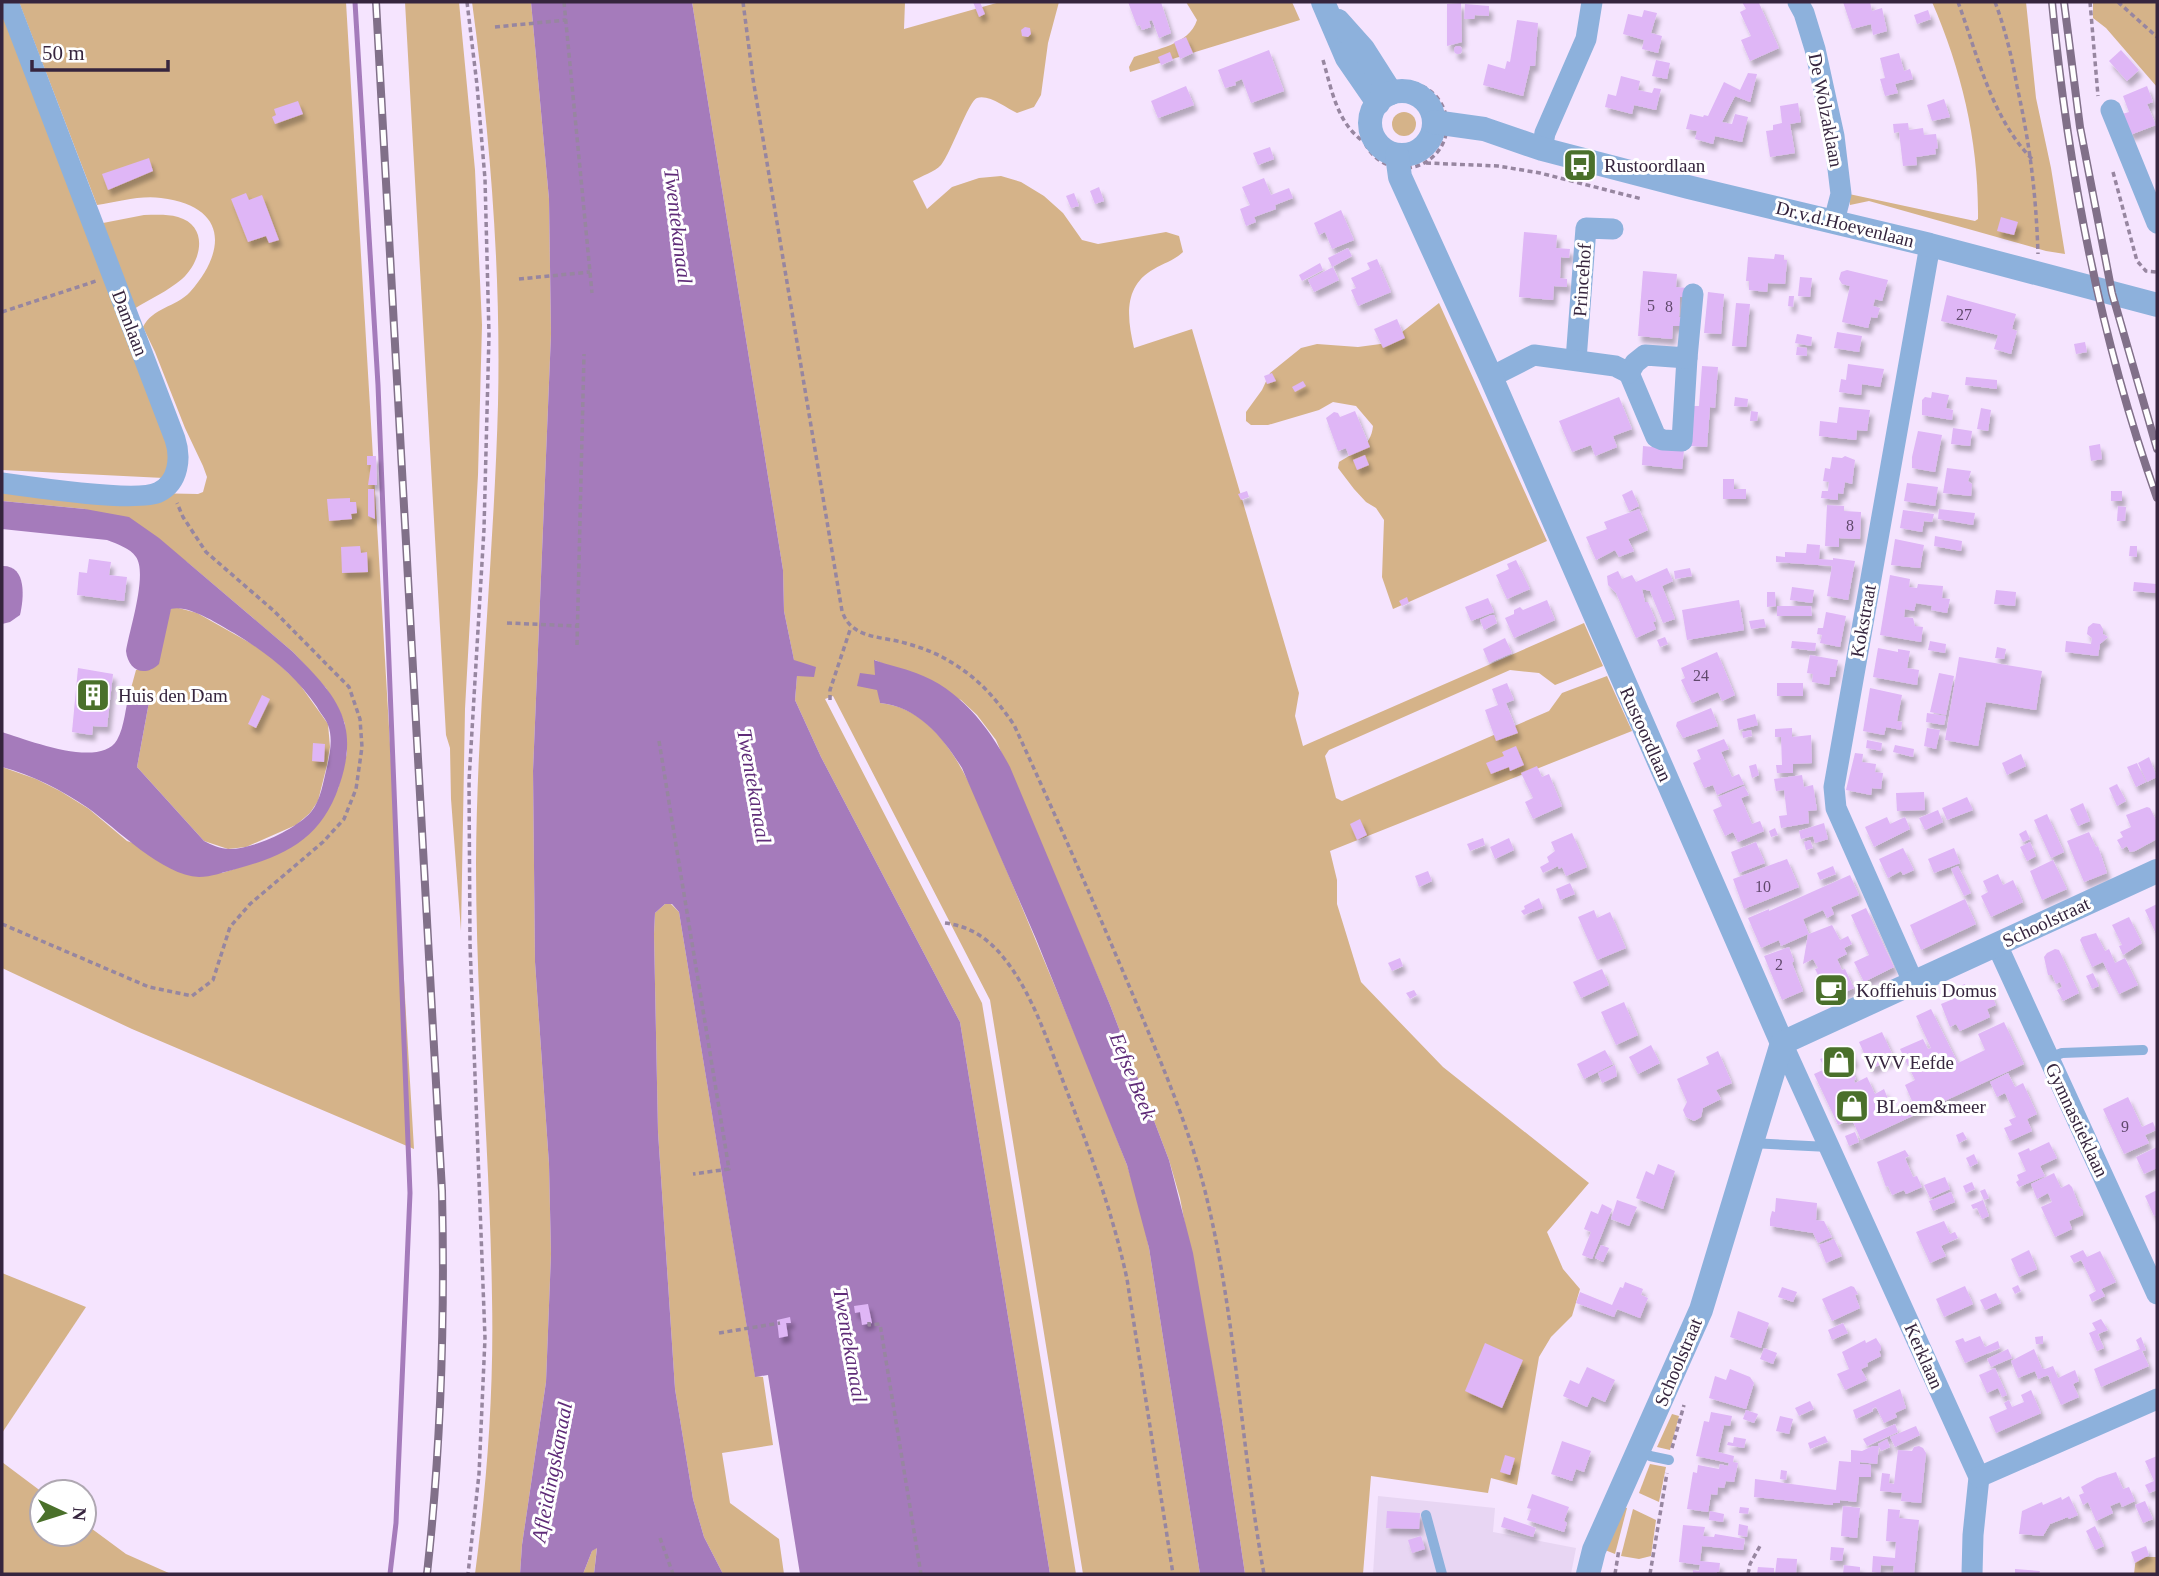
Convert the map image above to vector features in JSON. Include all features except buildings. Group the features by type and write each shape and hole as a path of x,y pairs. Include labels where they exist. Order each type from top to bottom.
{"street":[{"name":"Damlaan","path":"8,2 178,449 177,468 171,481"},
{"path":"1537,147 1586,39 1592,2"},
{"name":"De Wolzaklaan","path":"1798,2 1815,49 1833,136 1841,194 1834,221"},
{"path":"1324,4 1347,58 1382,94"},
{"path":"1406,91 1420,96 1430,107 1439,131 1417,151 1398,161 1380,146 1372,132 1371,117 1382,94 1406,91"},
{"path":"2111,110 2157,223"},
{"name":"Dr.v.d.Hoevenlaan","path":"1439,131 1484,129 1537,147 1688,187 1930,245 2157,305"},
{"name":"Rustoordlaan","path":"1398,161 1400,177 1427,240 1491,377 1782,1044"},
{"name":"Princehof","path":"1576,360 1586,228 1613,229"},
{"name":"Kokstraat","path":"1914,984 1836,808 1834,787 1930,245"},
{"path":"1491,377 1534,355 1615,366 1629,373 1656,437 1682,441 1693,294"},
{"path":"1629,373 1635,363 1645,355 1687,358"},
{"path":"2,483 135,495 158,493 171,481"},
{"name":"Schoolstraat","path":"1588,1574 1594,1550 1701,1310 1782,1044 2157,871"},
{"name":"Gymnastieklaan","path":"1997,945 2157,1294"},
{"path":"1782,1044 1830,1147"},
{"name":"Kerklaan","path":"1830,1147 1979,1478"},
{"path":"1972,1574 1979,1478 2157,1399"}],"lane":[{"path":"2049,1058 2062,1053 2143,1050"},
{"path":"1751,1143 1830,1147"},
{"path":"1639,1451 1670,1460"},
{"path":"1426,1515 1442,1574"}],"path":[{"path":"467,2 485,179 489,335 484,529 469,781 471,958 485,1338 479,1474 468,1574"},
{"path":"564,2 592,293"},
{"path":"743,2 753,79 838,594 845,621 860,633 931,651 982,683 997,700 1019,736 1104,926 1179,1109 1205,1192 1217,1249 1264,1574"},
{"path":"1958,2 2000,118 2016,143 2032,159"},
{"path":"1995,2 2014,67 2032,159 2038,261"},
{"path":"2118,2 2157,37"},
{"path":"495,27 566,20"},
{"path":"1320,48 1340,115 1346,126 1380,160 1398,161 1412,167 1426,163 1440,149 1439,131 1443,106 1428,89 1407,81 1364,104 1361,122 1365,143"},
{"path":"519,279 590,272"},
{"path":"2,312 112,276"},
{"path":"577,645 584,354"},
{"path":"2,924 149,987 192,996 213,979 230,928 237,919 250,904 323,842 344,819 356,789 362,747 360,719 349,687 274,611 206,552 183,517 171,481"},
{"path":"507,623 578,626"},
{"path":"830,700 830,690 852,627"},
{"path":"659,741 729,1169 693,1174"},
{"path":"945,923 962,925 985,938 1004,957 1025,989 1097,1170 1117,1231 1127,1279 1173,1574"},
{"path":"869,1322 869,1325 880,1324 921,1574"},
{"path":"719,1334 780,1323"},
{"path":"660,1538 673,1574"},
{"path":"1748,1574 1749,1564 1760,1546"}],"shaded area":[{"path":"2,2 184,479 2,470"},
{"path":"19,2 346,2 414,1149 132,1029 2,968 2,767 60,791 89,809 127,841 222,873 268,858 338,789 347,753 345,724 326,688 293,652 187,562 85,509 2,501 2,490 203,492 207,477 203,466 143,327 152,316 190,292 211,260 215,245 209,220 198,210 182,203 145,197 97,205"},
{"path":"405,2 459,2 475,170 482,325 478,475 465,709 461,931 450,748 446,735"},
{"path":"472,2 531,2 549,199 551,334 533,771 535,962 549,1164 551,1254 546,1382 520,1574 475,1574 486,1471 492,1367 491,1244 478,972 476,863 479,748 496,461 498,303 493,203"},
{"path":"692,2 905,2 904,29 1000,2 1059,2 1048,43 1041,95 1034,107 1017,113 992,100 977,98 969,108 941,165 913,181 927,209 952,187 979,178 1001,176 1021,182 1044,196 1063,213 1082,240 1098,244 1166,232 1179,236 1183,252 1144,276 1132,294 1129,314 1134,348 1192,329 1299,693 1295,716 1303,746 1584,623 1603,666 1555,685 1539,673 1510,670 1329,750 1325,756 1336,798 1342,801 1549,711 1562,693 1607,676 1632,731 1330,851 1337,880 1337,904 1361,982 1443,1067 1589,1183 1547,1232 1563,1269 1580,1289 1572,1316 1551,1337 1539,1357 1517,1485 1491,1478 1488,1493 1371,1476 1363,1574 1245,1574 1222,1420 1180,1198 1169,1160 1110,1005 996,740 977,715 961,700 875,660 880,703 898,707 929,725 952,754 978,802 1127,1165 1149,1248 1200,1574 1083,1574 990,1000 833,696 825,699 982,1003 1076,1574 1050,1574 960,1022 821,757 795,700 797,675 784,611 783,570"},
{"path":"1186,2 1292,2 1300,20 1130,72 1129,67 1134,57 1171,45 1193,28 1197,20"},
{"path":"1932,2 2026,2 2036,98 2065,254 1869,201 1850,205 1849,194 1975,221 1978,219 1978,191 1967,108 1952,54"},
{"path":"2093,2 2157,2 2157,87 2106,28 2093,18"},
{"path":"1404,112 1413,115 1416,124 1413,133 1404,136 1395,133 1392,124 1395,115"},
{"path":"144,215 170,215 188,222 195,228 199,245 194,263 182,279 134,309 103,223"},
{"path":"1439,303 1547,541 1393,609 1382,577 1384,520 1338,468 1339,462 1366,444 1373,426 1356,406 1333,402 1319,410 1268,425 1251,425 1246,421 1246,412 1270,373 1301,348 1317,344 1358,347 1388,343"},
{"path":"175,607 197,613 269,655 298,682 328,724 330,747 327,765 318,801 310,813 296,825 246,847 228,849 204,841 137,767 149,702 142,692 130,692 136,670 149,670 168,614"},
{"path":"665,904 671,904 679,912 755,1376 763,1377 773,1445 722,1453 730,1503 779,1539 784,1574 723,1574 704,1537 693,1499 675,1389 658,1132 654,934 655,913"},
{"path":"2,1273 86,1307 2,1433"},
{"path":"1672,1414 1679,1416 1670,1450 1657,1447"},
{"path":"2,1462 28,1482 28,1548 98,1548 98,1533 126,1554 171,1574 2,1574"},
{"path":"1650,1464 1666,1467 1659,1502 1639,1493"},
{"path":"1378,1496 1495,1508 1493,1532 1576,1548 1571,1574 1373,1574"},
{"path":"1623,1507 1627,1508 1615,1554 1605,1550"},
{"path":"1633,1509 1656,1520 1651,1556 1639,1559 1621,1556"},
{"path":"597,1547 594,1574 583,1574 592,1551"},
{"path":"2136,1557 2157,1557 2157,1574 2134,1574"}],"water":[{"path":"531,2 692,2 783,570 784,611 794,660 816,667 814,677 797,676 795,700 821,757 960,1022 1050,1574 800,1574 768,1375 755,1377 679,912 672,904 665,904 655,913 654,934 658,1132 675,1389 693,1499 704,1537 723,1574 594,1574 597,1548 592,1551 583,1574 520,1574 546,1382 551,1254 549,1164 535,962 533,771 551,334 549,199"},
{"path":"2,501 85,509 129,517 159,538 293,652 331,694 342,714 346,731 344,771 335,797 316,828 290,849 256,863 208,876 185,875 140,850 68,795 36,779 2,767 2,732 63,750 96,752 108,748 120,735 130,692 142,692 148,696 149,702 137,767 204,841 219,848 230,849 250,846 273,837 311,812 321,791 331,741 326,721 290,675 246,641 212,620 186,609 171,609 159,664 148,671 133,667 126,651 139,589 139,565 136,557 127,549 107,540 2,529"},
{"path":"2,566 16,571 23,592 20,615 2,624"},
{"name":"Eefse Beek","path":"874,660 916,673 946,689 972,711 993,738 1010,767 1110,1005 1169,1160 1193,1253 1245,1574 1200,1574 1149,1248 1127,1165 1036,939 955,757 938,735 918,717 880,703 877,690 857,686 860,673 875,675"}],"waterway":[{"path":"355,2 378,385 410,1193 396,1523 390,1574"}],"railway":[{"path":"376,2 442,1191 441,1383 427,1574"},
{"path":"2052,2 2067,128 2089,253 2119,377 2157,498"},
{"path":"2064,2 2080,127 2112,293 2157,449"}],"place":[{"name":"Rustoordlaan","path":"1580,165"},
{"name":"Huis den Dam","path":"93,695"},
{"name":"Koffiehuis Domus","path":"1831,990"},
{"name":"VVV Eefde","path":"1839,1062"},
{"name":"BLoem&meer","path":"1852,1106"}],"water label":[{"name":"Twentekanaal","path":"678,226"},
{"name":"Twentekanaal","path":"754,786"},
{"name":"Twentekanaal","path":"850,1345"},
{"name":"Afleidingskanaal","path":"552,1472"}]}
